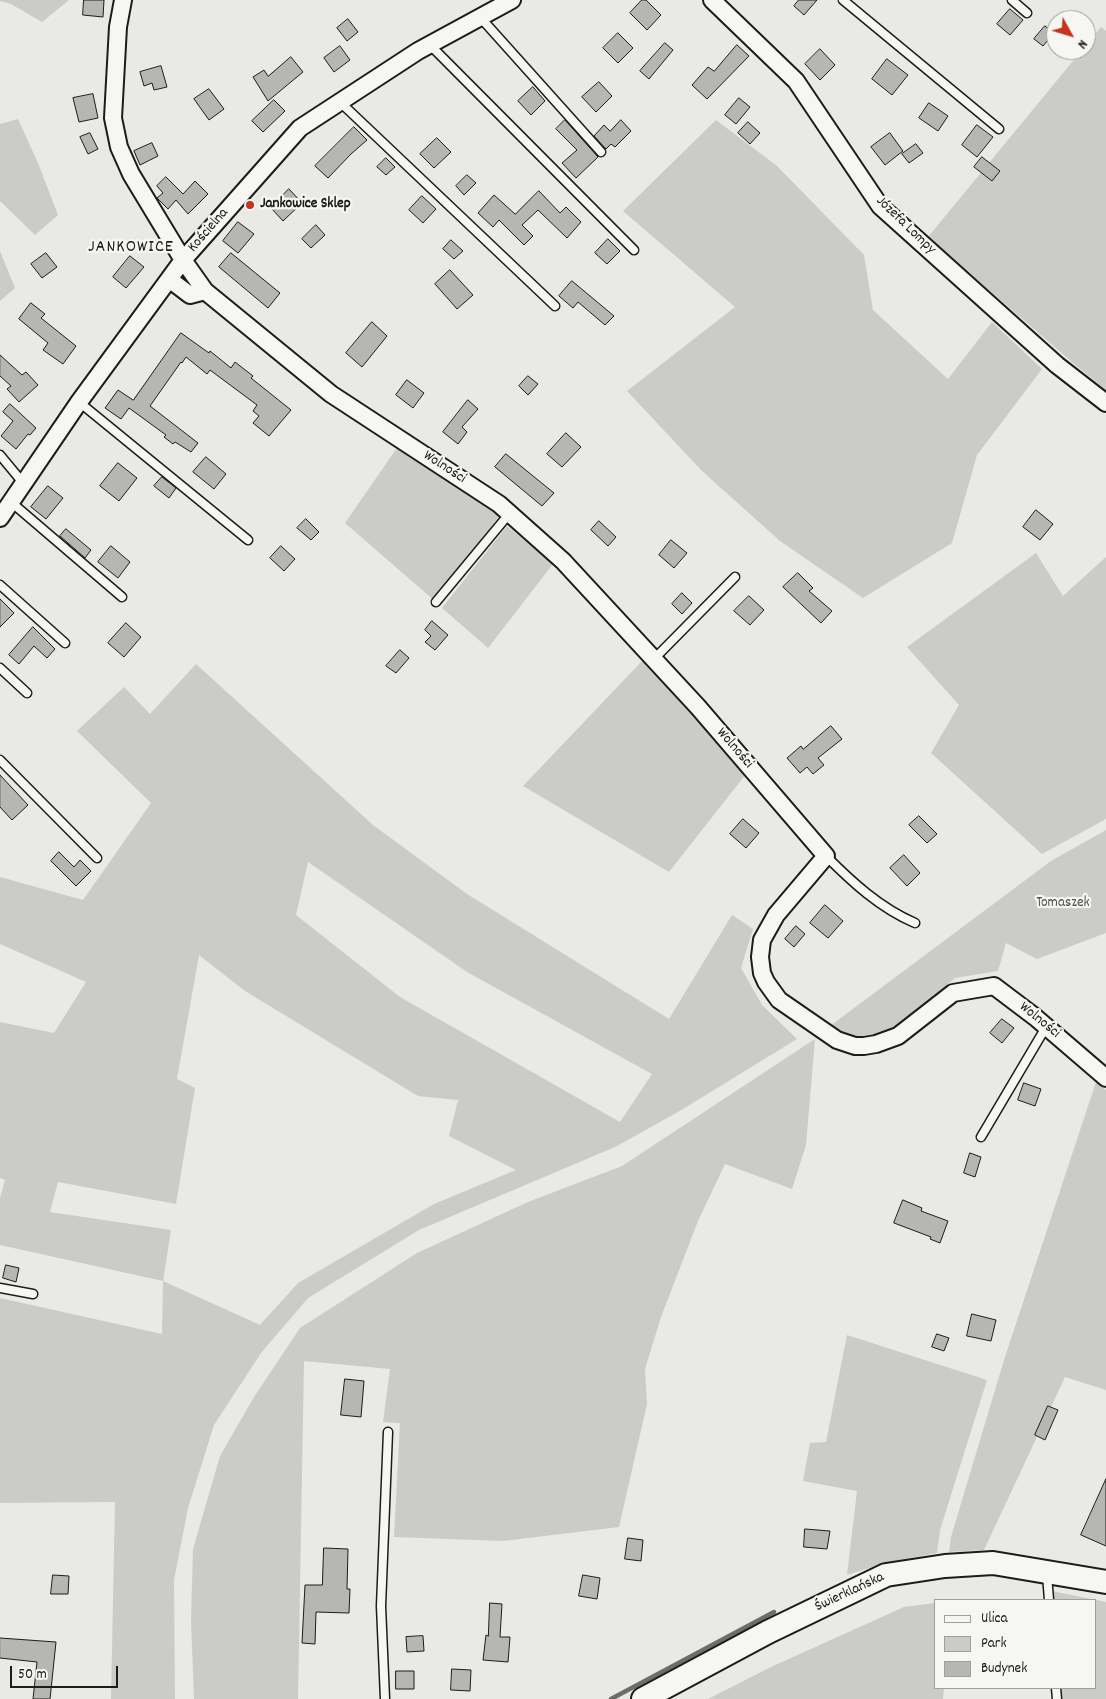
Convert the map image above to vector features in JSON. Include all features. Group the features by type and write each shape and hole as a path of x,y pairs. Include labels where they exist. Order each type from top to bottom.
{"main road":[{"name":"Świerklańska","path":"643,1699 768,1632 886,1575 945,1566 993,1563 1106,1582"}],"street":[{"name":"Wolności","path":"123,0 118,27 113,118 119,147 131,174 183,260 205,292 331,394 499,504 563,561 698,707 826,856 776,915 762,940 760,957 762,973 779,1000 828,1035 855,1046 876,1044 898,1036 954,993 994,986 1046,1026 1106,1078"},
{"name":"Kościelna","path":"0,518 79,402 183,260 300,128 429,44 512,0"},
{"name":"Józefa Lompy","path":"712,0 796,81 880,206 1057,365 1106,403"},
{"path":"169,279 190,295 205,292"}],"lane":[{"path":"844,0 999,129"},
{"path":"1012,0 1027,13"},
{"path":"480,17 601,152"},
{"path":"429,44 634,250"},
{"path":"340,102 555,306"},
{"path":"79,402 248,540"},
{"path":"0,455 24,484"},
{"path":"11,502 122,597"},
{"path":"436,602 509,514"},
{"path":"654,659 735,577"},
{"path":"0,585 66,643"},
{"path":"0,668 27,693"},
{"path":"0,760 97,858"},
{"path":"826,856 850,880 871,897 896,915 915,923"},
{"path":"981,1136 1046,1026"},
{"path":"0,1288 33,1294"},
{"path":"385,1699 381,1606 388,1432"},
{"path":"1047,1573 1049,1599"}],"green space":[{"path":"0,0 69,0 42,22 11,4"},
{"path":"1101,27 1106,31 1106,390 928,237 1074,60 1096,60 1096,33"},
{"path":"18,119 38,163 58,215 35,235 0,201 0,124"},
{"path":"716,120 777,166 864,255 873,310 948,379 992,322 1042,369 977,455 952,543 863,598 780,541 702,471 627,391 735,307 623,211"},
{"path":"0,251 15,288 0,301"},
{"path":"399,445 500,515 436,602 345,523"},
{"path":"507,526 553,564 488,648 442,608"},
{"path":"1036,553 1063,596 1106,557 1106,819 1042,854 931,753 959,705 907,647"},
{"path":"644,659 746,774 669,872 523,786"},
{"path":"196,664 373,825 467,894 669,1019 732,915 753,929 741,968 762,1005 797,1039 678,1112 615,1147 419,1230 308,1298 261,1353 214,1425 188,1508 174,1580 175,1699 111,1699 115,1502 0,1503 0,1298 162,1334 163,1281 0,1245 0,1198 5,1180 0,1178 0,1022 54,1033 86,982 0,944 0,877 83,900 151,803 77,731 124,687 150,714","holes":["308,862 467,972 652,1074 620,1122 400,997 296,915","199,955 245,991 418,1096 458,1100 449,1136 516,1170 434,1204 298,1283 260,1325 163,1281 171,1230 50,1212 58,1182 176,1204 195,1088 177,1079"]},
{"name":"Tomaszek","path":"1106,830 1106,933 1037,959 1006,943 998,971 955,978 929,1001 882,1037 846,1036 830,1026 1051,861"},
{"path":"815,1039 806,1145 792,1189 725,1164 698,1221 661,1317 645,1369 647,1404 619,1527 503,1541 394,1537 400,1423 383,1422 390,1369 304,1361 298,1699 194,1699 191,1620 193,1549 220,1456 254,1397 300,1328 417,1253 528,1202 622,1166"},
{"path":"1096,1082 1106,1090 1106,1390 1065,1377 984,1550 949,1552 951,1537 1004,1360"},
{"path":"847,1335 987,1380 940,1530 937,1553 884,1563 847,1575 857,1491 803,1481 810,1443 826,1442"},
{"path":"1052,1591 1091,1599 1053,1599"},
{"path":"1096,1600 1106,1602 1106,1699 1061,1699 1060,1689 1096,1689"},
{"path":"934,1603 934,1689 944,1689 943,1699 708,1699 771,1667 904,1607"}],"building":[{"path":"84,0 104,0 103,17 83,15"},
{"path":"642,0 646,0 661,15 647,30 630,13"},
{"path":"799,0 817,0 804,15 794,6"},
{"path":"1010,9 1023,20 1010,35 997,24"},
{"path":"348,19 358,32 347,41 337,28"},
{"path":"1046,27 1046,42 1043,46 1034,39"},
{"path":"618,33 633,48 618,63 603,48"},
{"path":"665,43 673,50 649,79 640,71"},
{"path":"737,45 749,56 707,99 692,85 708,67 714,71"},
{"path":"340,46 350,60 334,72 324,58"},
{"path":"820,49 835,65 820,80 805,64"},
{"path":"291,57 303,72 268,101 253,77 264,70 268,76"},
{"path":"887,59 908,75 892,95 872,79"},
{"path":"161,66 167,87 154,90 152,83 144,86 140,72"},
{"path":"599,82 612,96 596,112 582,97"},
{"path":"533,87 545,101 531,115 518,101"},
{"path":"209,89 224,109 209,120 194,99"},
{"path":"93,94 98,118 79,122 73,98"},
{"path":"739,98 750,107 736,124 725,115"},
{"path":"274,100 285,111 263,132 252,121"},
{"path":"929,103 948,116 938,131 919,118"},
{"path":"565,120 598,157 576,178 562,163 577,150 556,129"},
{"path":"621,120 631,131 615,147 611,144 606,149 594,136 604,125 610,131"},
{"path":"748,122 760,133 750,144 738,133"},
{"path":"977,125 993,137 977,157 962,145"},
{"path":"354,127 367,140 328,178 315,166"},
{"path":"90,133 98,149 88,154 80,137"},
{"path":"890,133 903,151 885,165 871,147"},
{"path":"437,138 451,152 434,168 420,154"},
{"path":"152,143 158,156 140,165 134,151"},
{"path":"916,144 923,153 909,163 902,154"},
{"path":"982,157 1000,171 992,181 974,167"},
{"path":"386,158 395,167 386,175 377,167"},
{"path":"467,175 476,183 464,195 456,186"},
{"path":"166,177 183,194 195,181 208,194 188,214 176,200 168,209 157,198 163,193 157,186"},
{"path":"289,189 302,203 283,221 271,208"},
{"path":"539,191 560,213 566,207 581,222 567,238 538,210 522,225 533,236 524,245 499,220 493,227 478,213 494,195 515,214"},
{"path":"422,196 436,209 423,223 409,210"},
{"path":"238,222 254,234 238,253 223,241"},
{"path":"316,225 325,235 311,248 302,239"},
{"path":"608,239 620,251 607,264 595,253"},
{"path":"451,240 463,251 454,259 443,249"},
{"path":"46,253 57,267 42,278 31,264"},
{"path":"231,253 280,293 268,308 219,267"},
{"path":"130,256 144,267 126,288 113,277"},
{"path":"450,270 473,295 457,309 435,284"},
{"path":"572,281 614,316 605,325 578,302 573,308 559,296"},
{"path":"31,303 45,314 41,318 76,346 63,364 43,350 48,343 19,319"},
{"path":"372,322 387,336 362,367 346,353"},
{"path":"181,333 209,353 210,351 231,368 235,362 253,376 251,378 291,410 269,436 253,423 259,416 253,411 257,405 210,370 207,374 186,357 150,406 198,443 191,452 175,442 173,444 164,437 166,435 129,408 121,419 105,408 118,390 133,400"},
{"path":"0,355 22,375 26,372 38,385 19,402 7,389 11,386 0,376"},
{"path":"528,376 538,384 528,395 519,386"},
{"path":"407,380 424,393 413,408 396,395"},
{"path":"468,400 478,409 462,427 467,432 458,444 443,432"},
{"path":"10,404 36,428 30,435 28,434 16,449 1,436 13,421 3,412"},
{"path":"566,433 581,447 562,467 547,454"},
{"path":"506,454 554,493 542,506 495,467"},
{"path":"206,457 226,474 214,489 193,472"},
{"path":"118,463 137,478 119,501 100,486"},
{"path":"162,477 176,488 169,498 154,486"},
{"path":"48,486 63,498 46,519 31,507"},
{"path":"1036,510 1053,524 1040,540 1023,527"},
{"path":"306,519 319,532 311,540 297,528"},
{"path":"599,521 616,537 608,546 591,530"},
{"path":"66,529 91,550 85,558 60,536"},
{"path":"671,540 687,553 674,568 659,555"},
{"path":"111,546 130,562 118,578 98,562"},
{"path":"281,546 295,559 284,571 270,558"},
{"path":"798,573 813,588 809,591 832,611 821,623 783,587"},
{"path":"682,593 692,603 682,614 672,604"},
{"path":"749,596 764,610 750,625 734,611"},
{"path":"0,599 14,613 0,627"},
{"path":"432,621 448,635 435,650 425,642 431,636 425,630"},
{"path":"126,623 141,637 124,657 108,643"},
{"path":"33,627 55,649 47,658 34,646 19,664 9,655"},
{"path":"400,650 409,658 396,673 386,666"},
{"path":"831,726 842,739 818,758 824,765 813,774 807,767 800,773 787,758 801,746 803,749"},
{"path":"0,775 28,805 12,820 0,807"},
{"path":"919,816 937,834 927,843 909,825"},
{"path":"743,819 759,833 746,848 730,834"},
{"path":"59,852 74,867 80,860 91,871 76,886 51,861"},
{"path":"904,855 920,873 907,886 890,868"},
{"path":"825,905 843,921 828,938 810,923"},
{"path":"796,926 805,934 794,947 785,939"},
{"path":"1002,1019 1014,1028 1002,1043 990,1033"},
{"path":"1024,1083 1041,1089 1035,1106 1018,1100"},
{"path":"970,1153 981,1157 975,1177 964,1173"},
{"path":"903,1200 922,1208 921,1211 948,1221 940,1243 930,1239 931,1237 894,1223"},
{"path":"6,1265 19,1268 16,1282 3,1278"},
{"path":"972,1314 996,1320 991,1341 967,1336"},
{"path":"937,1334 949,1338 944,1351 932,1347"},
{"path":"345,1379 364,1381 361,1417 341,1415"},
{"path":"1048,1406 1058,1410 1045,1440 1035,1435"},
{"path":"1106,1479 1106,1546 1081,1535"},
{"path":"805,1529 830,1531 827,1549 804,1547"},
{"path":"628,1538 643,1540 641,1561 625,1559"},
{"path":"324,1548 348,1549 347,1589 350,1589 349,1613 316,1612 315,1644 302,1643 305,1585 322,1585"},
{"path":"53,1575 69,1576 68,1594 51,1594"},
{"path":"583,1575 600,1578 597,1599 579,1596"},
{"path":"490,1603 502,1604 500,1637 510,1637 508,1662 483,1660 486,1635 488,1636"},
{"path":"423,1636 424,1651 407,1652 406,1637"},
{"path":"0,1638 56,1642 50,1699 33,1699 37,1662 0,1658"},
{"path":"452,1669 471,1670 470,1691 451,1690"},
{"path":"396,1671 414,1671 414,1689 396,1689"}],"waterway":[{"path":"611,1699 774,1612"}],"place":[{"name":"Jankowice Sklep","path":"250,205"}],"district":[{"name":"JANKOWICE","path":"131,249"}]}
